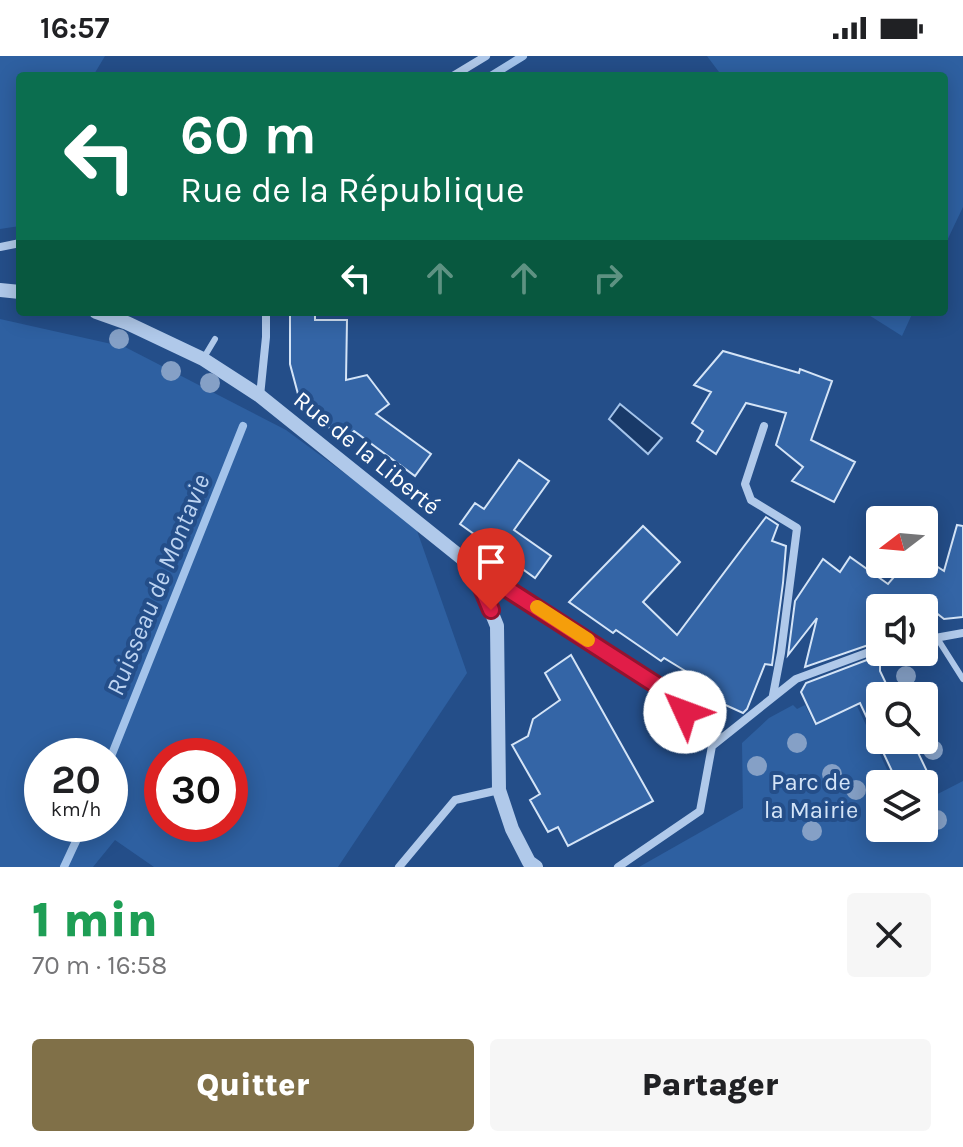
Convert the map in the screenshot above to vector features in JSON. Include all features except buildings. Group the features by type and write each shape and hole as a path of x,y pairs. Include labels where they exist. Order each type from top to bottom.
{"street":[{"path":"460,72 486,56"},
{"name":"Rue de la Liberté","path":"107,316 203,359 260,396 473,567 672,695 712,746"},
{"path":"260,396 266,316"},
{"path":"764,426 745,484 751,500 797,528 773,696"},
{"path":"473,567 497,626 499,790 512,829 529,862 536,867"},
{"path":"938,638 963,633"},
{"path":"618,867 700,811 712,746 796,679 866,653"},
{"path":"399,867 455,800 499,790"}],"lane":[{"path":"203,359 215,339"},
{"path":"938,640 963,679"}],"green space":[{"path":"0,56 105,56 95,72 16,72 16,227 0,229"},
{"path":"707,56 963,56 963,207 948,239 948,72 719,72"},
{"path":"870,316 911,316 902,336"},
{"path":"0,319 125,347 286,430 415,525 467,673 338,867 154,867 118,842 128,842 128,738 24,738 24,842 113,842 93,867 0,867"},
{"name":"Parc de la Mairie","path":"793,705 797,709 805,705 815,725 857,706 866,725 866,754 880,754 887,770 866,770 866,842 938,842 938,794 963,781 963,867 639,867 743,808 742,743 769,718"}],"shaded area":[{"path":"620,404 662,438 648,454 609,419"}],"waterway":[{"name":"Ruisseau de Montavie","path":"497,72 523,56"},
{"name":"Ruisseau de Montavie","path":"118,738 243,426"},
{"name":"Ruisseau de Montavie","path":"64,867 76,842"}],"slow traffic":[{"path":"537,607 588,640"}],"route":[{"path":"491,610 473,567 672,695 685,712"}]}
